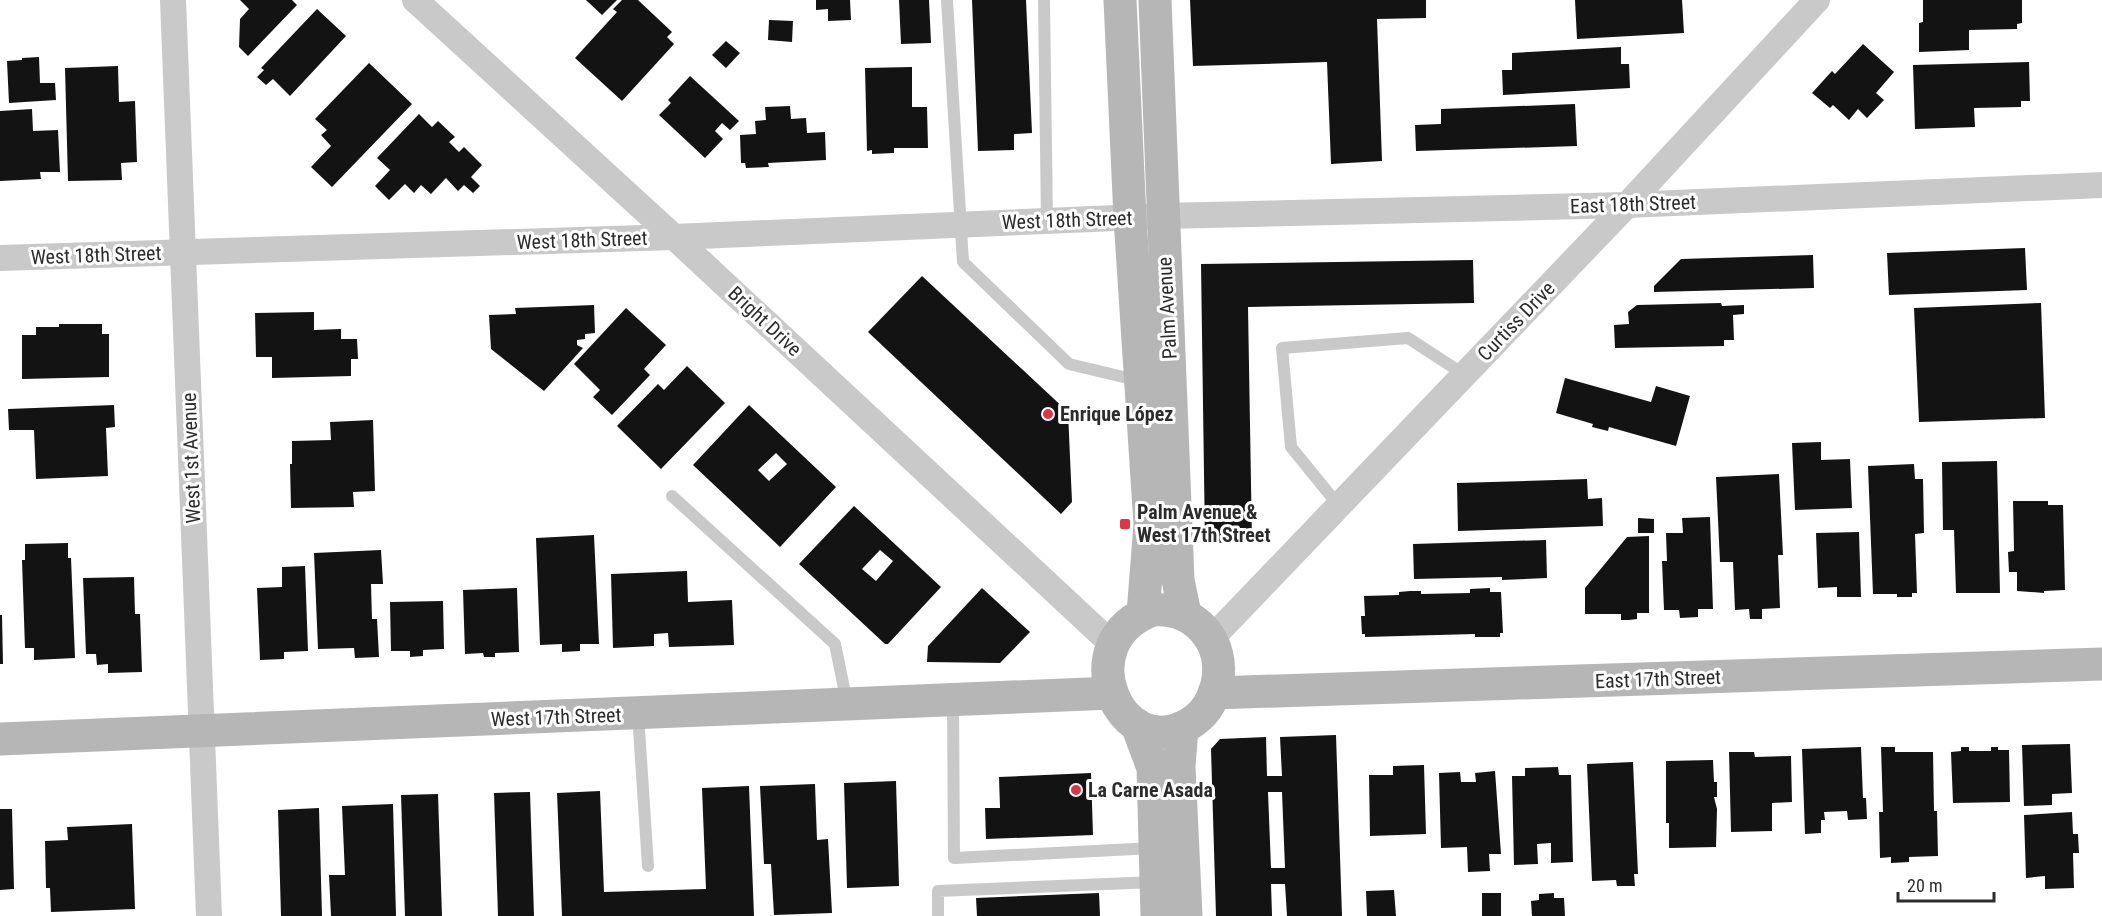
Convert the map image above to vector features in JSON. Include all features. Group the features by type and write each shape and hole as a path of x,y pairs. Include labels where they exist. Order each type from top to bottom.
{"main road":[{"name":"Palm Avenue","path":"1120,0 1130,218 1150,524 1143,614"},
{"name":"Palm Avenue","path":"1155,0 1178,580 1185,614"},
{"path":"1162,610 1185,614 1196,621 1211,639 1218,662 1214,693 1207,708 1196,720 1182,728 1166,732 1152,731 1137,725 1119,707 1112,693 1108,671 1109,658 1113,645 1123,628 1134,618 1162,610"},
{"name":"East 17th Street","path":"1214,693 2102,664"},
{"name":"West 17th Street","path":"0,739 1112,693"},
{"path":"1137,725 1154,768 1157,916"},
{"path":"1182,728 1179,766 1186,916"}],"street":[{"name":"West 1st Avenue","path":"173,0 209,916"},
{"name":"Bright Drive","path":"415,0 1113,645"},
{"name":"Curtiss Drive","path":"1211,639 1627,205 1817,0"},
{"name":"East 18th Street","path":"1163,216 1627,205 2102,185"},
{"name":"West 18th Street","path":"0,258 674,237 1163,216"}],"lane":[{"path":"947,0 963,262 1070,364 1141,382"},
{"path":"1044,0 1047,221"},
{"path":"1339,506 1291,447 1282,348 1408,338 1464,375"},
{"path":"672,496 835,644 847,704"},
{"path":"953,699 954,858 1154,848"},
{"path":"638,713 648,866"},
{"path":"938,916 938,891 1156,882"}],"building":[{"path":"240,0 292,0 297,5 248,56 239,47 240,19 249,9"},
{"path":"586,0 617,0 602,15"},
{"path":"622,0 638,0 672,32 667,37 674,44 622,101 575,58 617,12 613,9"},
{"path":"816,0 850,0 851,20 828,21 828,9 816,10"},
{"path":"899,0 929,0 931,43 901,44"},
{"path":"972,0 1026,0 1032,133 1014,134 1014,150 978,151"},
{"path":"1190,0 1426,0 1426,18 1377,19 1382,161 1331,164 1327,62 1193,66"},
{"path":"1575,0 1682,0 1684,33 1577,39"},
{"path":"1923,0 2022,0 2022,23 2017,24 2017,29 1969,30 1969,50 1919,52 1919,23 1923,22"},
{"path":"317,9 346,36 290,96 273,79 266,85 257,77 264,70 261,68"},
{"path":"769,20 793,21 792,42 768,40"},
{"path":"726,41 740,53 726,68 712,55"},
{"path":"1863,44 1894,72 1876,93 1884,100 1867,118 1858,109 1849,120 1833,105 1830,108 1812,93 1832,71 1835,74"},
{"path":"1621,47 1621,64 1629,64 1630,88 1503,95 1502,70 1512,70 1512,53"},
{"path":"39,57 40,83 55,83 56,100 9,103 7,61"},
{"path":"2029,62 2030,101 2021,101 2021,107 1974,108 1975,127 1915,129 1913,65"},
{"path":"369,63 412,104 332,187 311,167 331,146 321,135 327,130 315,119"},
{"path":"118,66 119,102 135,101 137,162 121,163 122,180 68,181 65,68"},
{"path":"912,67 912,107 927,107 928,148 894,148 894,153 872,154 872,150 867,151 865,68"},
{"path":"690,76 739,121 730,130 722,123 715,131 723,139 705,158 659,115 671,103 668,100"},
{"path":"1575,104 1577,146 1416,151 1415,125 1441,124 1441,109"},
{"path":"790,106 791,119 806,118 807,133 825,132 826,160 768,163 769,167 746,168 745,163 741,163 740,135 756,134 755,121 766,120 765,107"},
{"path":"32,109 33,131 58,130 60,172 40,172 41,179 0,181 0,111"},
{"path":"419,114 432,127 438,121 455,137 449,142 459,152 464,147 482,165 471,177 480,186 473,193 464,185 458,191 446,178 431,194 421,185 414,193 405,184 389,200 375,186 390,170 377,158"},
{"path":"2025,248 2027,290 1889,295 1887,253"},
{"path":"1813,255 1814,288 1654,292 1654,286 1681,259"},
{"path":"1473,260 1474,303 1248,307 1252,542 1205,543 1201,264"},
{"path":"922,276 1068,412 1072,502 1061,514 868,332"},
{"path":"1721,303 1722,306 1744,305 1744,314 1733,315 1734,340 1724,340 1724,346 1615,348 1614,325 1629,324 1628,312 1637,305"},
{"path":"2041,303 2045,418 1919,422 1914,308"},
{"path":"594,305 595,333 585,334 585,339 577,340 577,345 583,348 544,391 491,349 489,315 516,314 515,308"},
{"path":"626,308 666,345 644,369 650,375 612,415 593,397 600,390 574,364"},
{"path":"314,312 314,330 341,329 341,339 357,339 358,359 351,359 351,376 272,378 272,357 256,357 255,313"},
{"path":"59,324 102,324 102,334 109,334 109,377 22,379 22,335 36,335 36,327 59,327"},
{"path":"687,366 725,403 661,469 617,426 658,384 664,390"},
{"path":"1565,378 1651,402 1656,386 1690,396 1676,446 1609,427 1608,431 1592,427 1593,424 1556,413"},
{"path":"114,405 115,427 106,428 108,476 36,479 34,430 9,430 8,409"},
{"path":"749,405 836,487 780,547 693,465","holes":["776,453 787,464 769,481 758,470"]},
{"path":"373,420 375,491 353,492 354,507 291,508 292,441 331,440 330,422"},
{"path":"1821,442 1821,460 1850,459 1852,508 1795,510 1792,443"},
{"path":"1997,461 2000,593 1956,593 1954,530 1943,530 1942,462"},
{"path":"1914,464 1915,479 1923,479 1924,533 1915,534 1917,593 1912,593 1912,597 1897,597 1897,594 1873,594 1868,466"},
{"path":"1779,474 1783,555 1778,555 1780,608 1762,609 1762,619 1750,619 1749,609 1735,610 1733,562 1720,562 1716,477"},
{"path":"1587,479 1588,499 1602,498 1603,526 1458,531 1457,483"},
{"path":"2013,501 2048,501 2048,505 2063,505 2065,590 2044,591 2044,593 2017,591 2017,572 2009,572 2008,552 2014,551"},
{"path":"854,506 941,587 888,644 885,644 799,564","holes":["880,550 893,561 876,581 862,569"]},
{"path":"1710,517 1713,609 1698,609 1698,617 1680,618 1679,610 1664,610 1662,561 1667,561 1666,533 1683,533 1682,518"},
{"path":"1638,518 1654,519 1654,533 1638,533"},
{"path":"1859,532 1861,597 1837,597 1837,587 1818,588 1816,533"},
{"path":"594,535 599,644 580,644 580,651 562,652 562,644 540,645 536,538"},
{"path":"1649,536 1649,613 1637,613 1637,619 1629,620 1621,620 1621,614 1585,614 1585,588 1627,537"},
{"path":"1546,540 1547,578 1414,579 1413,544"},
{"path":"68,543 68,558 71,558 75,658 34,660 34,648 25,648 22,560 25,560 25,544"},
{"path":"381,550 383,584 371,584 372,619 377,619 379,657 355,658 354,648 318,649 314,553"},
{"path":"305,566 308,651 284,652 284,659 260,660 257,588 282,587 282,567"},
{"path":"687,571 688,602 732,600 734,645 669,647 668,633 654,634 654,646 613,648 611,574"},
{"path":"134,577 135,614 140,614 142,672 108,673 108,664 97,665 96,654 86,654 83,578"},
{"path":"517,588 519,652 495,653 495,657 484,657 483,653 465,654 463,590"},
{"path":"982,588 1030,632 1000,663 927,662 928,646"},
{"path":"1490,588 1490,592 1501,592 1503,633 1500,633 1500,637 1475,637 1475,634 1365,637 1365,634 1362,634 1361,616 1365,616 1364,596 1399,595 1399,592 1410,591 1421,591 1421,594 1470,593 1470,589"},
{"path":"443,601 444,649 423,650 423,656 410,657 410,651 391,651 390,602"},
{"path":"0,615 2,615 3,664 0,664"},
{"path":"1336,735 1342,916 1287,916 1285,884 1271,884 1272,916 1216,916 1211,749 1220,739 1266,737 1267,776 1282,776 1280,737","holes":["1268,792 1282,792 1285,868 1271,868"]},
{"path":"2070,744 2072,793 2052,794 2052,805 2024,806 2022,745"},
{"path":"1861,747 1863,798 1866,798 1867,819 1848,820 1847,811 1824,812 1825,820 1821,820 1821,833 1805,834 1802,749"},
{"path":"1881,747 1895,747 1895,752 1933,752 1934,811 1937,811 1938,856 1909,857 1909,862 1891,863 1891,857 1880,858 1879,812 1883,812"},
{"path":"1961,747 1969,747 1969,751 1991,751 1991,747 1998,747 1998,750 2009,750 2010,802 1953,803 1951,752 1961,751"},
{"path":"1729,752 1754,752 1755,757 1791,756 1792,802 1772,803 1772,831 1731,832"},
{"path":"1713,760 1714,782 1717,782 1717,797 1714,797 1717,809 1716,847 1669,848 1669,823 1666,823 1666,761"},
{"path":"1633,762 1638,874 1634,874 1635,886 1617,886 1616,880 1592,881 1587,764"},
{"path":"1424,765 1426,834 1370,836 1369,775 1393,775 1393,766"},
{"path":"1558,767 1559,775 1571,775 1573,862 1551,863 1551,843 1537,844 1538,864 1514,865 1512,776 1525,776 1525,768"},
{"path":"1495,771 1501,854 1489,854 1490,871 1468,872 1467,847 1441,848 1439,773 1460,772 1461,782 1476,782 1475,773"},
{"path":"1091,773 1093,835 986,839 985,808 1000,808 999,777"},
{"path":"896,781 899,886 847,888 844,783"},
{"path":"815,784 817,840 828,839 832,913 774,915 771,864 764,864 760,786"},
{"path":"749,786 754,916 562,916 557,793 600,791 604,892 706,889 702,788"},
{"path":"530,792 534,916 498,916 494,793"},
{"path":"438,794 442,916 405,916 401,795"},
{"path":"393,804 396,916 331,916 329,875 345,875 342,806"},
{"path":"319,808 322,916 281,916 278,810"},
{"path":"0,809 12,809 14,889 0,890"},
{"path":"2072,812 2073,834 2078,834 2079,853 2073,853 2074,888 2045,889 2045,876 2026,878 2024,815"},
{"path":"132,824 135,909 51,912 50,888 46,888 45,841 68,840 67,827"},
{"path":"1394,890 1396,916 1367,916 1366,891"},
{"path":"1099,893 1100,916 977,916 976,898"},
{"path":"1482,893 1501,893 1501,916 1482,916"},
{"path":"1554,893 1554,898 1564,898 1565,916 1532,916 1531,901 1539,900 1539,894"}],"place":[{"name":"Enrique López","path":"1048,414"},
{"name":"Palm Avenue & West 17th Street","path":"1125,524"},
{"name":"La Carne Asada","path":"1076,790"}]}
